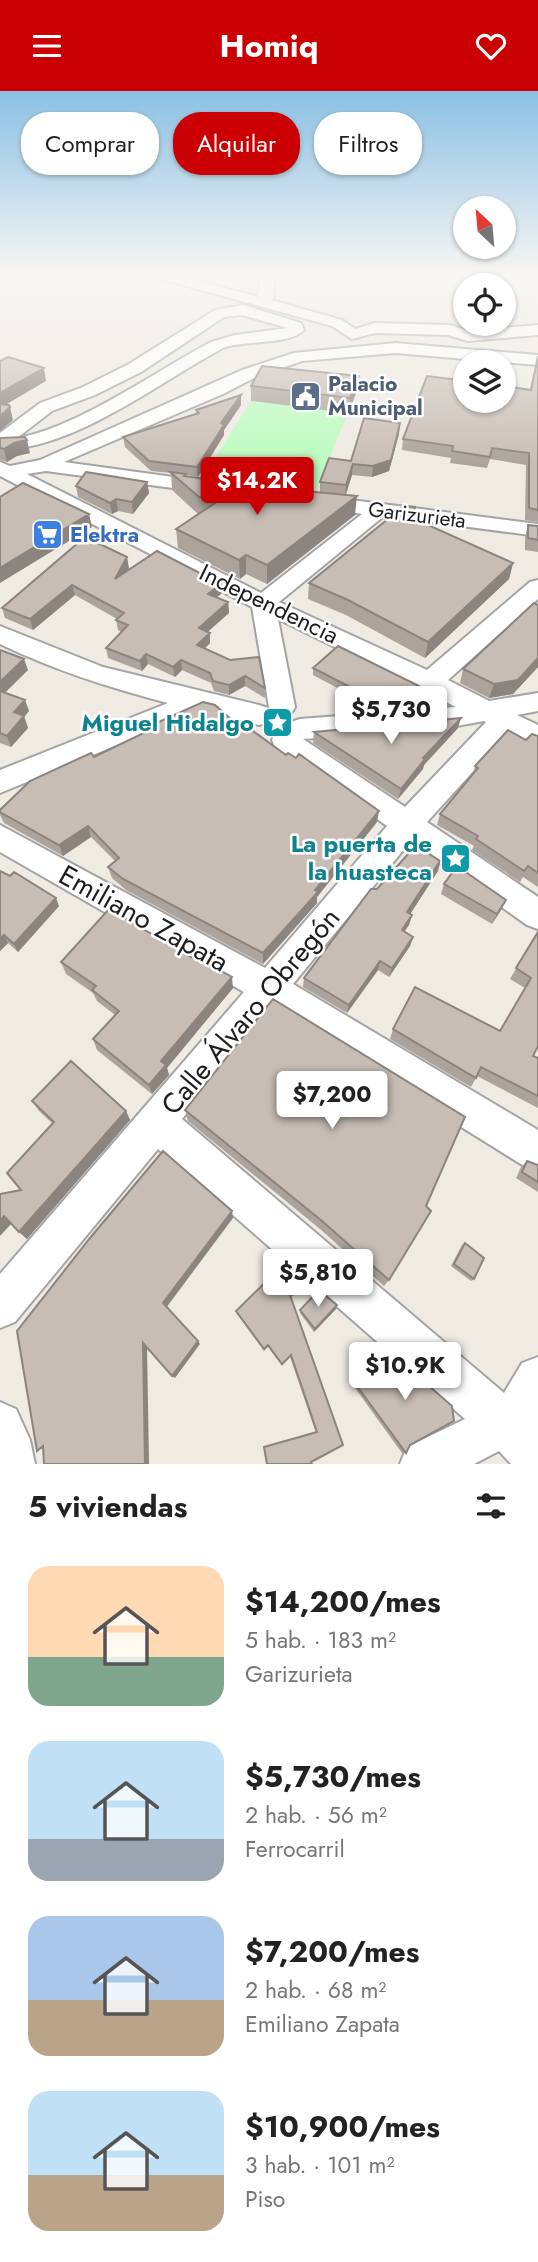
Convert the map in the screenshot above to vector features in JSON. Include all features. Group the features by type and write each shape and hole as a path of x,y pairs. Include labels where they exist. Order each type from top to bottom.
{"street":[{"path":"0,444 46,407 89,391 135,368 183,338"},
{"path":"206,338 219,344"},
{"path":"3,468 126,407 219,344 258,338"},
{"path":"350,338 354,342"},
{"path":"46,465 56,458 217,390 248,373 360,338"},
{"path":"0,444 40,437 285,348 354,342 538,360"},
{"path":"3,468 46,465 233,491"},
{"name":"Independencia","path":"3,468 263,603 430,682 538,737"},
{"name":"Garizurieta","path":"300,500 538,530"},
{"path":"379,510 263,603 270,711 256,725 261,734 272,739 293,734 451,717 497,715 538,702"},
{"path":"430,682 528,609 538,587"},
{"path":"0,634 33,651 143,687 198,701 270,711"},
{"path":"0,782 198,701"},
{"name":"Calle Álvaro Obregón","path":"0,1307 270,989 497,715"},
{"path":"293,734 408,823 538,915"},
{"name":"Emiliano Zapata","path":"0,837 270,989 538,1152"},
{"path":"156,1123 505,1424 538,1458"},
{"path":"424,1464 505,1424 524,1405 538,1379"},
{"path":"0,1425 7,1440 11,1464"}],"green space":[{"path":"251,401 348,413 316,490 204,475"}],"building":[{"path":"538,356 538,510 529,508 529,453 492,448 490,457 452,451 453,446 403,439 427,376 453,379 453,413 516,413 516,388 531,390"},
{"path":"8,357 44,368 0,393 0,361"},
{"path":"262,366 359,376 350,398 251,386"},
{"path":"241,395 221,423 224,425 197,467 149,461 123,437 199,413 196,410"},
{"path":"0,404 10,407 0,416"},
{"path":"364,418 400,423 391,460 373,466 353,464 346,485 320,482 329,458 351,461"},
{"path":"25,437 27,440 0,448 0,438"},
{"path":"86,472 147,482 132,502 116,499 110,503 76,486"},
{"path":"170,472 264,487 357,496 267,565 246,555 239,560 176,529 218,501 199,497"},
{"path":"23,483 89,514 0,568 0,497"},
{"path":"404,506 415,507 412,518 513,563 428,642 309,583"},
{"path":"528,525 538,526 538,540 528,538"},
{"path":"85,537 127,557 115,579 157,551 221,584 208,594 228,602 199,628 210,633 197,645 230,660 259,657 265,688 245,676 229,685 213,681 210,673 181,660 173,667 146,654 140,661 106,648 128,625 116,620 124,613 72,585 30,619 2,608"},
{"path":"534,603 538,605 538,658 518,680 494,684 463,669"},
{"path":"338,646 423,688 410,700 381,703 313,668"},
{"path":"0,650 24,659 0,682"},
{"path":"0,691 25,700 14,712 24,716 7,736 0,733"},
{"path":"203,702 215,705 242,729 246,726 286,755 288,753 296,758 299,754 379,811 315,890 318,892 263,953 123,879 108,867 119,858 88,826 59,845 0,812 30,781 91,753 94,757 148,731 145,728"},
{"path":"461,718 423,758 425,759 401,789 314,732"},
{"path":"508,730 526,740 532,734 538,736 538,873 528,866 524,871 476,839 478,836 440,814 478,768 475,766"},
{"path":"416,845 440,861 407,912 412,915 402,930 413,937 392,968 380,961 349,1005 304,978 371,889 377,889"},
{"path":"457,866 506,900 497,914 444,884"},
{"path":"0,871 10,876 14,872 56,898 14,944 4,935 0,939"},
{"path":"109,909 198,961 200,959 232,977 161,1061 166,1065 149,1085 93,1039 119,1011 92,990 96,986 61,962"},
{"path":"538,932 538,1046 533,1056 538,1058 538,1096 481,1067 476,1078 393,1029 415,987 500,1031 531,978 516,968"},
{"path":"273,999 465,1117 426,1206 431,1211 389,1280 322,1221 185,1110"},
{"path":"71,1061 126,1111 19,1232 4,1216 0,1221 0,1194 21,1190 7,1173 54,1122 32,1101"},
{"path":"163,1151 232,1211 163,1303 198,1341 172,1376 143,1343 145,1464 44,1464 43,1446 37,1451 17,1331"},
{"path":"527,1161 538,1165 538,1182 522,1172"},
{"path":"465,1243 484,1258 474,1279 454,1264"},
{"path":"279,1269 296,1292 290,1295 343,1445 311,1462 312,1464 267,1464 264,1447 317,1432 291,1355 282,1364 268,1345 264,1349 236,1311"},
{"path":"319,1290 337,1305 315,1329 300,1310"},
{"path":"389,1351 452,1406 454,1421 410,1445 406,1453 357,1386"}],"place":[{"name":"Palacio Municipal","path":"305,396"},
{"name":"Elektra","path":"47,535"},
{"name":"Miguel Hidalgo","path":"277,723"},
{"name":"La puerta de la huasteca","path":"455,858"}]}
